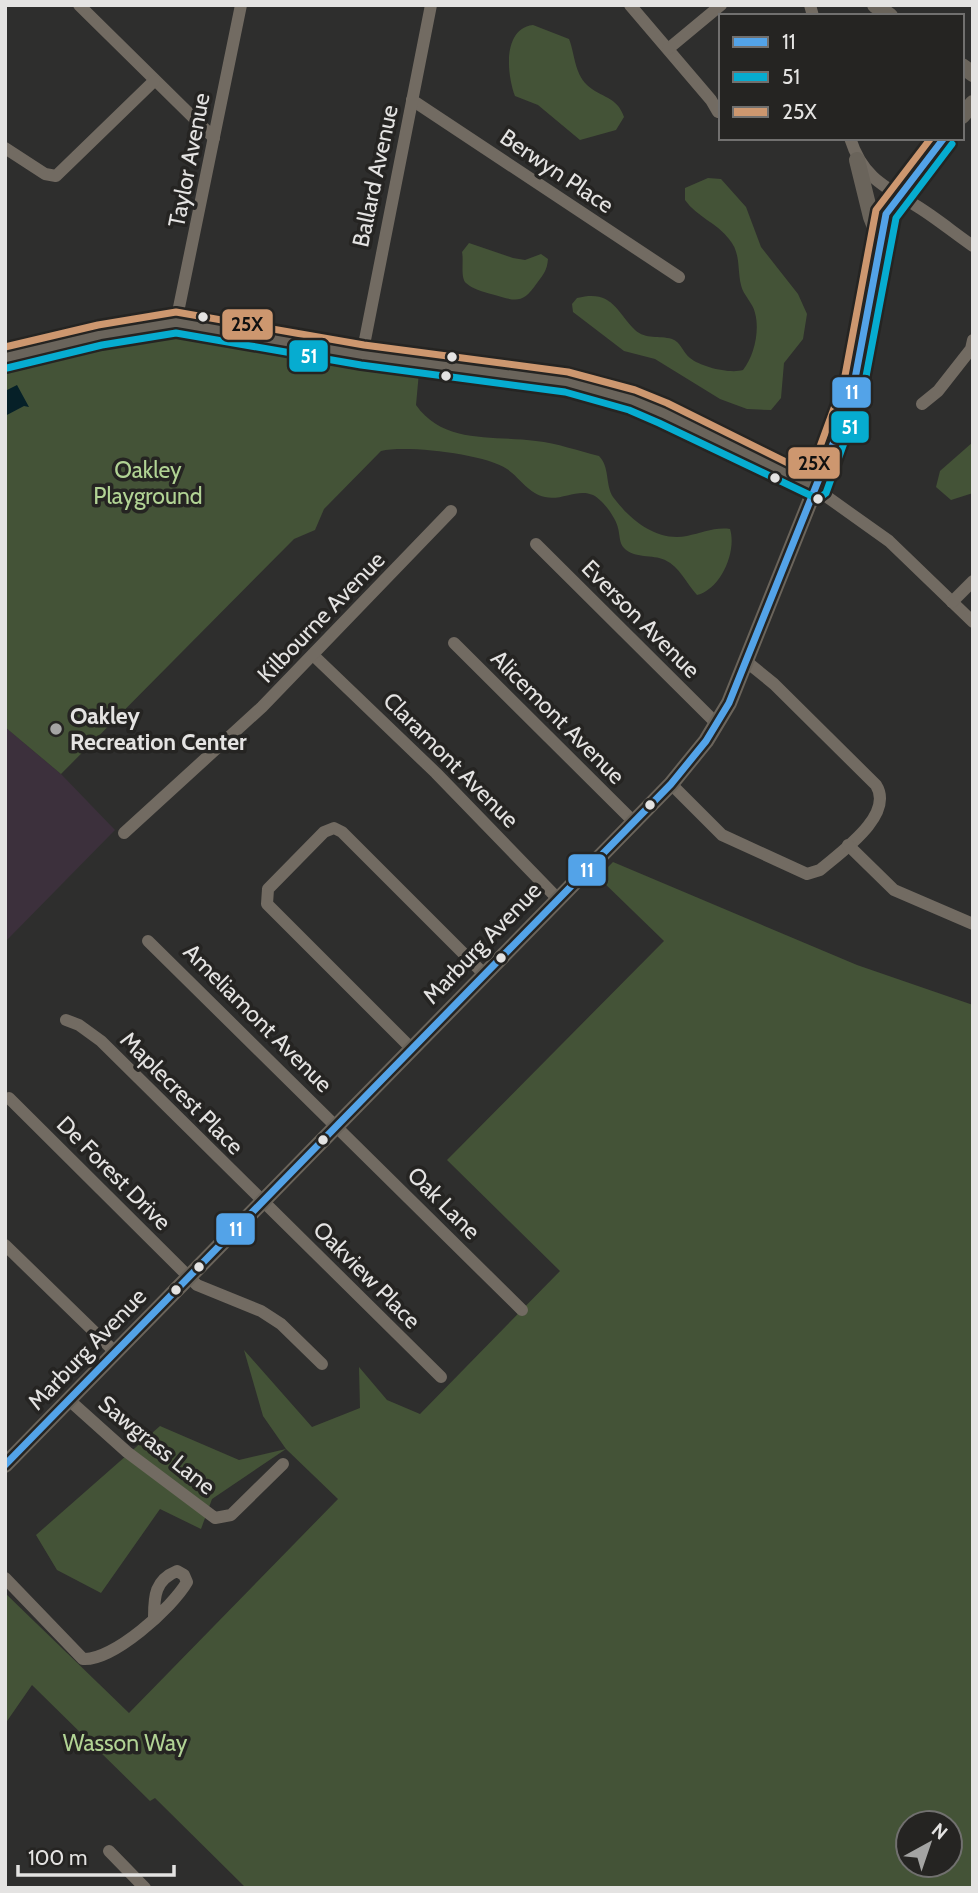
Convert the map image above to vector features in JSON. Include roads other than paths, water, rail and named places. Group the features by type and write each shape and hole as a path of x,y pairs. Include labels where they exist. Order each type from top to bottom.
{"street":[{"path":"79,5 214,138"},
{"name":"Taylor Avenue","path":"176,322 241,5"},
{"name":"Ballard Avenue","path":"362,355 431,5"},
{"path":"630,5 711,100 718,112"},
{"path":"668,49 720,5"},
{"path":"5,148 45,174 57,176 154,81"},
{"name":"Berwyn Place","path":"412,100 679,277"},
{"path":"851,140 871,217 880,237"},
{"name":"Marburg Avenue","path":"5,1465 671,784 716,724 747,662 816,489 854,384 886,214 897,196 942,140"},
{"path":"857,160 864,170 897,196 973,246"},
{"path":"5,358 100,335 176,322 362,355 567,382 600,390 663,413 816,489 889,541 973,622"},
{"path":"922,404 938,391 971,349 973,340"},
{"name":"Kilbourne Avenue","path":"124,833 237,731 452,511"},
{"name":"Everson Avenue","path":"536,544 716,724"},
{"path":"952,602 973,582"},
{"name":"Alicemont Avenue","path":"454,643 633,821"},
{"name":"Claramont Avenue","path":"313,655 436,773 557,898"},
{"path":"671,784 722,835 802,873 815,873 848,845 878,813 881,804 879,790 774,684 747,662"},
{"path":"411,1048 267,904 268,889 295,860 324,832 334,828 342,832 484,974"},
{"path":"848,845 894,890 973,924"},
{"name":"Ameliamont Avenue","path":"148,941 337,1126"},
{"name":"Maplecrest Place","path":"66,1020 79,1025 101,1041 264,1202"},
{"name":"De Forest Drive","path":"9,1098 189,1277 202,1288 261,1311 281,1324 322,1364"},
{"name":"Oak Lane","path":"337,1126 523,1310"},
{"name":"Oakview Place","path":"264,1202 440,1377"},
{"path":"5,1245 115,1352"},
{"name":"Sawgrass Lane","path":"69,1399 127,1452 215,1518 231,1515 283,1464"},
{"path":"5,1578 83,1659 95,1660 118,1648 154,1617"},
{"path":"109,1852 145,1888"}],"water":[{"path":"17,385 29,407 24,406 5,416 5,391"}],"place":[{"name":"Oakley Recreation Center","path":"56,729"}],"park label":[{"name":"Oakley Playground","path":"148,483"},
{"name":"Wasson Way","path":"125,1743"}]}
